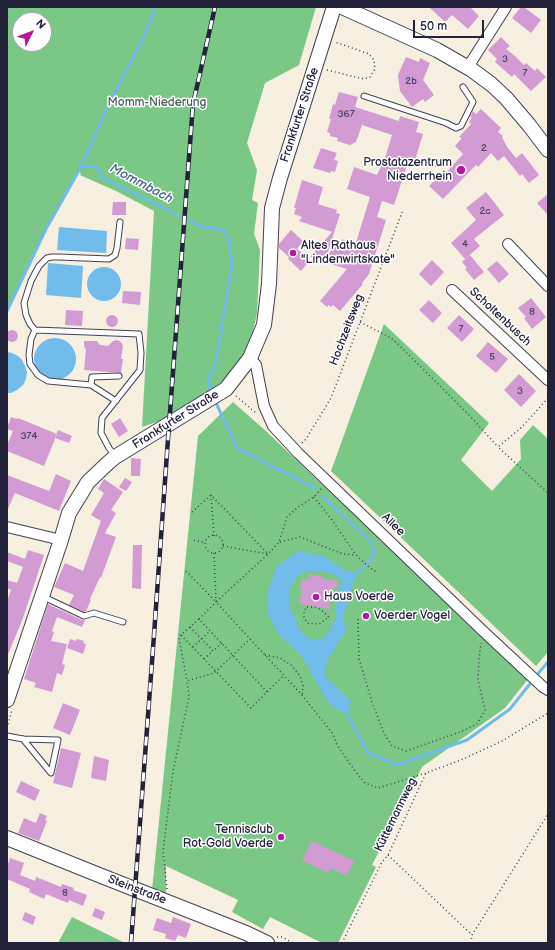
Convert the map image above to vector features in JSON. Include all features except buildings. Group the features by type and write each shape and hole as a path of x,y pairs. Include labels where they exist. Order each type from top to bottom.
{"main road":[{"name":"Frankfurter Straße","path":"7,700 62,540 69,513 88,482 115,457 226,389 250,358 264,325 269,284 272,208 334,7"},
{"path":"342,7 438,50 468,67 491,84 506,98 548,150"},
{"name":"Steinstraße","path":"7,838 246,933 267,943"}],"street":[{"path":"468,67 503,8"},
{"path":"508,244 548,286"},
{"name":"Scholtenbusch","path":"452,290 548,380"},
{"name":"Allee","path":"250,358 256,365 264,406 273,426 296,450 545,689"},
{"path":"7,527 62,540"}],"lane":[{"path":"364,96 446,123 456,128 461,126 473,102 463,86"},
{"path":"115,457 101,433 102,418 140,370 142,353 139,334 35,330 26,316 24,303 31,282 39,266 47,258 109,259 115,255 120,222"},
{"path":"35,330 31,339 29,355 30,364 38,375 48,381 91,385 116,401"},
{"path":"91,385 92,377 119,376"},
{"path":"42,597 84,616 94,613 123,622"},
{"path":"7,736 23,739 58,740 51,773 23,739"}],"path":[{"path":"326,70 364,79 370,77 375,69 374,60 369,54 335,42"},
{"name":"Hochzeitsweg","path":"296,450 306,439 331,398 403,210"},
{"path":"360,322 391,338 398,344 469,415 498,447 548,493"},
{"path":"236,396 273,426"},
{"path":"498,447 522,428 548,398"},
{"path":"192,512 211,495"},
{"path":"211,495 214,536"},
{"path":"211,495 268,554"},
{"path":"168,902 163,852 173,770 189,697 178,638 268,554 279,542 288,517 298,507 314,497 356,555 370,568 377,572"},
{"path":"214,536 221,539 222,546 219,551 214,553 206,549 205,543 208,538 214,536"},
{"path":"279,542 300,537 343,554 356,555"},
{"path":"194,540 205,543"},
{"path":"222,546 268,554"},
{"path":"214,553 216,602"},
{"path":"186,570 302,695 333,734 337,745 365,783 378,788 426,773"},
{"path":"307,607 314,607 320,609 329,617 319,624 307,622 304,617 304,611 307,607"},
{"path":"199,619 267,692"},
{"path":"358,619 359,659 373,705 384,733 392,746 406,751 460,732 477,724 485,710 478,680 479,659 484,631"},
{"path":"190,627 213,651"},
{"path":"193,647 210,631"},
{"path":"181,635 251,708 284,675"},
{"path":"187,681 214,673 250,639"},
{"path":"204,659 222,643"},
{"path":"265,655 280,658 291,666 300,676 303,686 302,695"},
{"name":"Küttemannweg","path":"342,943 382,862 388,855 426,773 462,760 502,741 548,713"},
{"path":"472,943 472,935 548,814"},
{"path":"388,855 472,935"}],"green space":[{"name":"Momm-Niederung","path":"7,7 316,7 299,65 265,83 247,143 257,170 252,200 258,203 254,234 260,250 257,313 247,350 235,370 219,384 192,405 174,416 142,427 154,211 116,191 80,175 81,173 78,172 43,235 7,313"},
{"path":"384,324 489,423 461,460 492,491 521,459 520,440 533,425 548,439 548,652 536,666 331,471"},
{"path":"233,402 392,548 528,679 505,708 422,767 372,865 376,867 338,943 322,943 270,917 263,929 232,912 238,900 166,866 166,895 152,890 198,436"},
{"path":"72,917 123,942 123,943 58,943"}],"water":[{"path":"59,227 107,231 106,253 57,250"},
{"path":"48,263 83,266 81,298 46,295"},
{"path":"107,267 116,272 120,277 120,291 116,296 111,300 101,301 97,300 88,291 87,281 88,277 97,268"},
{"path":"55,338 70,344 76,359 70,374 55,380 40,374 34,359 40,344"},
{"path":"7,352 18,356 22,360 27,372 23,385 11,393 7,393"},
{"path":"298,551 324,556 344,570 358,573 354,581 343,618 347,629 327,661 325,676 351,701 348,715 329,704 301,655 279,635 267,613 267,593 277,566","holes":["309,571 332,573 341,580 340,591 336,603 336,617 329,632 322,639 312,639 305,636 298,627 295,617 289,608 290,589 297,576 303,573"]}],"waterway":[{"name":"Mommbach","path":"7,311 46,229 81,167 108,106 145,34 155,7"},
{"name":"Mommbach","path":"81,167 95,166 103,178 178,215"},
{"name":"Mommbach","path":"190,221 203,227 216,228 224,231 229,240 232,265 216,362 208,380 210,382 209,392"},
{"name":"Mommbach","path":"217,405 237,448 315,488"},
{"name":"Mommbach","path":"322,496 372,542 374,556 358,573"},
{"path":"348,715 368,753 397,765 467,740 510,709 548,662"}],"railway":[{"path":"131,943 193,104 215,7"}],"place":[{"name":"Prostatazentrum Niederrhein","path":"461,170"},
{"name":"Altes Rathaus \"Lindenwirtskate\"","path":"293,253"},
{"name":"Haus Voerde","path":"316,597"},
{"name":"Voerder Vogel","path":"366,616"},
{"name":"Tennisclub Rot-Gold Voerde","path":"281,837"}]}
